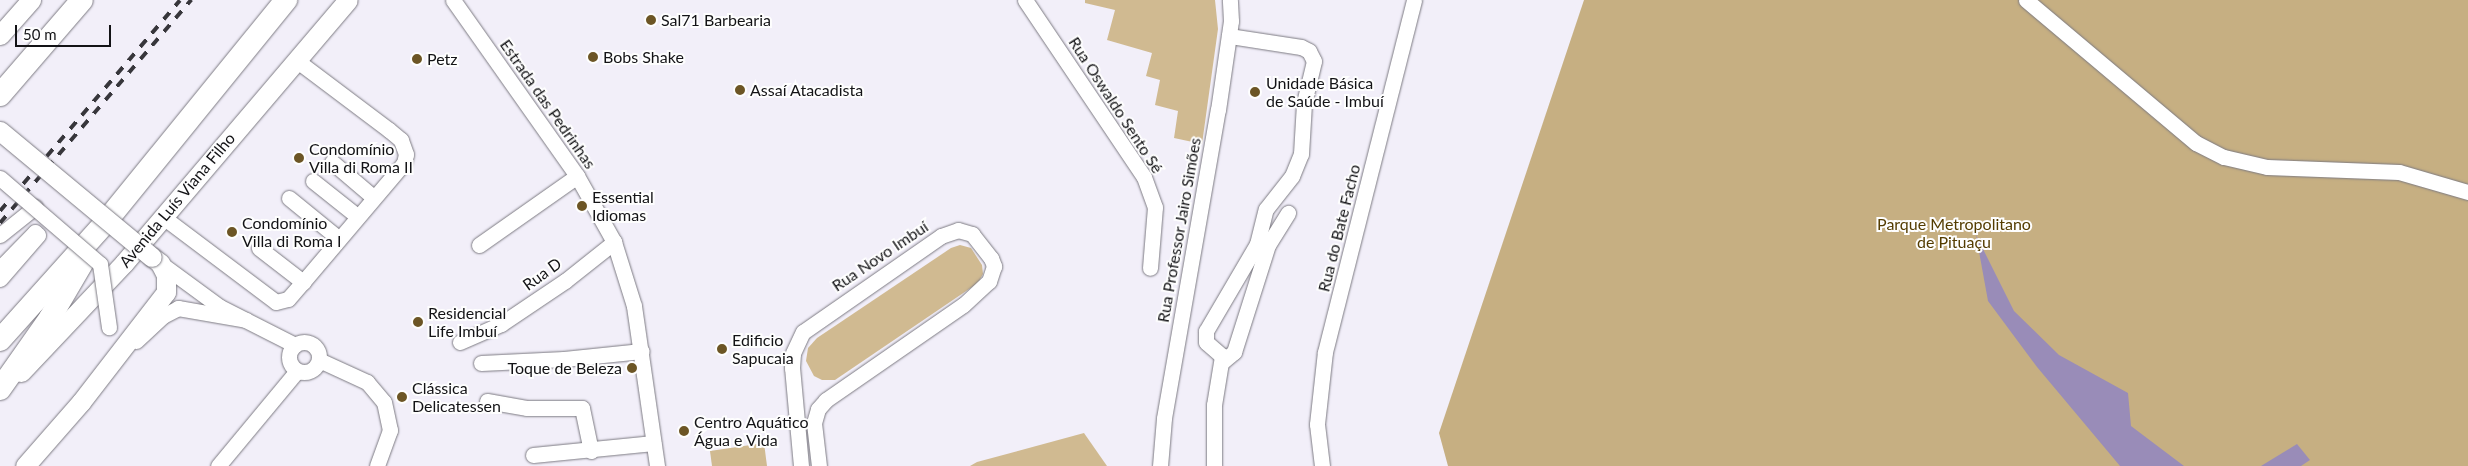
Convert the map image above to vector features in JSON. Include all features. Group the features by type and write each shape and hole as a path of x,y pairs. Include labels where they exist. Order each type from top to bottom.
{"highway":[{"path":"0,95 82,0"},
{"path":"0,340 104,224 286,0"},
{"path":"0,389 50,318 104,224"}],"main road":[{"path":"3,29 31,0"},
{"name":"Avenida Luís Viana Filho","path":"0,395 163,217 348,0"},
{"path":"0,131 156,260 166,275 166,292 110,366 26,466"}],"street":[{"name":"Estrada das Pedrinhas","path":"453,0 577,176 614,242 627,280 642,350 657,466"},
{"name":"Rua Oswaldo Sento Sé","path":"1024,0 1144,177 1155,207 1150,268"},
{"name":"Rua Professor Jairo Simões","path":"1160,466 1164,418 1229,36 1230,0"},
{"name":"Rua do Bate Facho","path":"1322,466 1317,424 1325,352 1414,0"},
{"path":"2026,0 2196,143 2224,157 2267,167 2392,171 2441,181 2468,192"},
{"path":"1214,466 1214,405 1222,362 1219,351 1206,342 1206,331 1257,244 1266,209 1292,176 1301,154 1304,103 1314,61 1309,51 1301,47 1229,36"},
{"path":"163,217 276,302 288,298 303,282 356,216 404,163 405,147 389,130 296,60"},
{"path":"332,162 373,197"},
{"path":"479,245 577,176"},
{"path":"0,178 100,264 109,327"},
{"path":"313,181 356,216"},
{"path":"289,198 338,238"},
{"path":"0,235 40,211"},
{"path":"0,262 40,211"},
{"path":"1222,362 1234,352 1268,245 1288,213"},
{"name":"Rua Novo Imbuí","path":"801,466 792,368 796,346 803,332 940,236 958,230 972,234 992,258 994,266 989,281 963,305 826,400 818,409 814,423 819,466"},
{"path":"0,268 35,232 38,235 0,279"},
{"path":"0,273 36,235"},
{"name":"Rua D","path":"460,342 509,319 614,242"},
{"path":"259,248 303,282"},
{"path":"156,260 220,307 276,337 292,349"},
{"path":"110,366 170,310 197,309 246,320"},
{"path":"317,364 318,351 312,344 303,342 292,349 290,363 297,371 306,372 317,364 336,368 367,382 388,409 388,440 377,466"},
{"path":"481,363 564,359 642,350"},
{"path":"218,466 297,371"},
{"path":"487,401 527,408 582,408 591,452"},
{"path":"532,455 591,452 653,443"}],"shaded area":[{"path":"1085,0 1215,0 1218,29 1202,144 1174,138 1178,111 1155,105 1160,80 1146,76 1152,53 1107,40 1115,10 1085,3"},
{"path":"1976,235 2014,311 2059,355 2128,393 2131,426 2184,466 2120,466 2037,367 1988,301"},
{"path":"960,245 971,248 982,265 983,274 978,283 835,380 822,380 814,376 806,361 808,348 817,338 951,248"},
{"path":"1084,433 1107,466 970,466 977,462"},
{"path":"764,443 767,466 712,466 710,451"},
{"path":"2297,444 2310,460 2301,466 2261,466"}],"green space":[{"name":"Parque Metropolitano de Pituaçu","path":"1584,0 2468,0 2468,466 1448,466 1439,433"}],"railway":[{"path":"0,211 180,0"},
{"path":"0,223 191,0"}],"place":[{"name":"Sal71 Barbearia","path":"651,20"},
{"name":"Bobs Shake","path":"593,57"},
{"name":"Petz","path":"417,59"},
{"name":"Assaí Atacadista","path":"740,90"},
{"name":"Unidade Básica de Saúde - Imbuí","path":"1255,92"},
{"name":"Condomínio Villa di Roma II","path":"299,158"},
{"name":"Essential Idiomas","path":"582,206"},
{"name":"Condomínio Villa di Roma I","path":"232,232"},
{"name":"Residencial Life Imbuí","path":"418,322"},
{"name":"Edificio Sapucaia","path":"722,349"},
{"name":"Toque de Beleza","path":"632,368"},
{"name":"Clássica Delicatessen","path":"402,397"},
{"name":"Centro Aquático Água e Vida","path":"684,431"}]}
